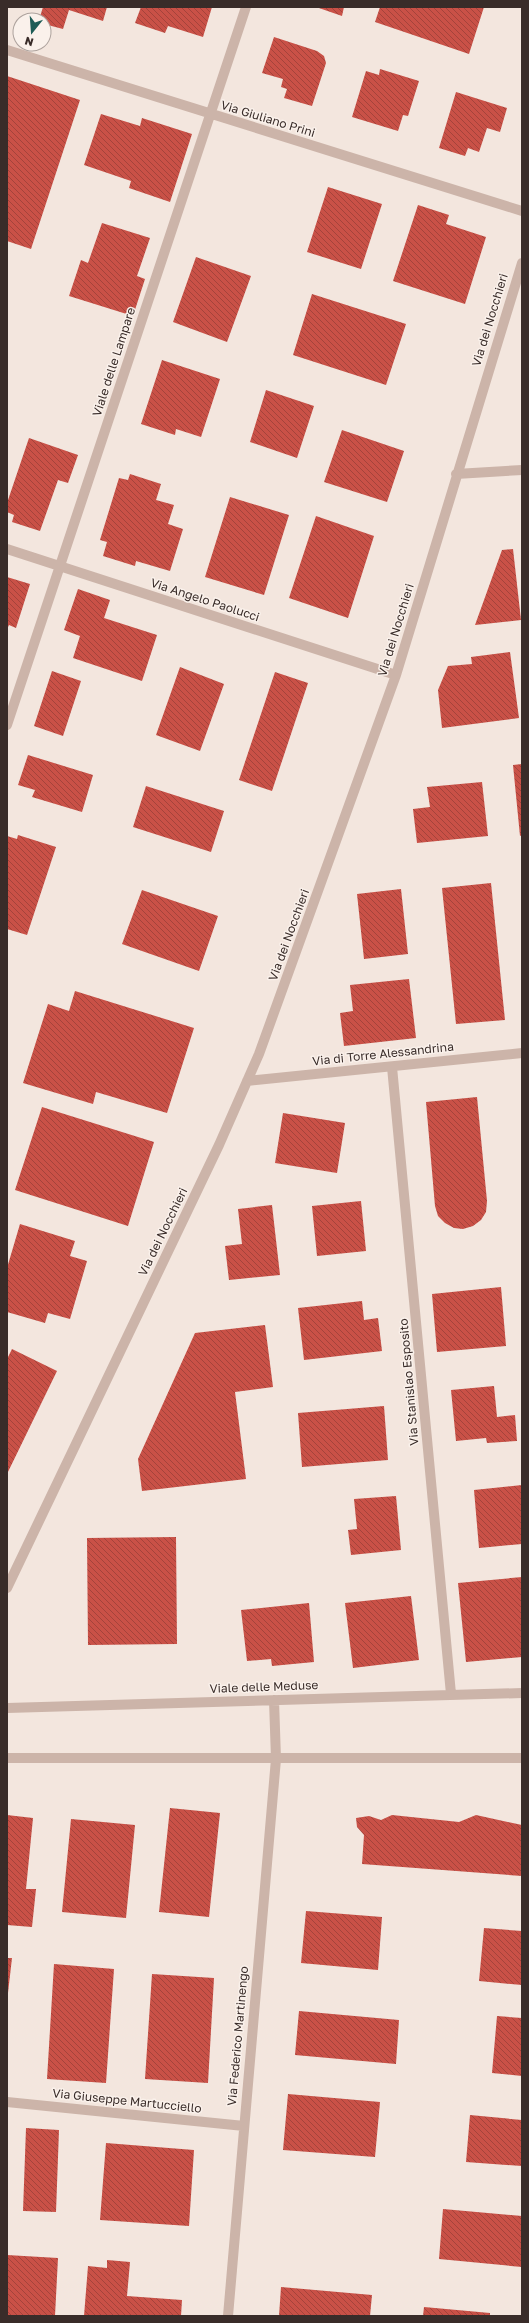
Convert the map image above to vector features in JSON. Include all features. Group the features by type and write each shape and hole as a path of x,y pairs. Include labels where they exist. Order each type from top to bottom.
{"street":[{"name":"Viale delle Lampare","path":"7,725 246,7"},
{"name":"Via Giuliano Prini","path":"7,50 522,211"},
{"name":"Via dei Nocchieri","path":"7,1588 219,1145 269,1027 396,675 456,474 522,263"},
{"path":"456,474 522,470"},
{"name":"Via Angelo Paolucci","path":"7,549 396,675"},
{"name":"Via di Torre Alessandrina","path":"247,1081 522,1053"},
{"name":"Via Stanislao Esposito","path":"392,1067 451,1694"},
{"name":"Viale delle Meduse","path":"7,1708 522,1692"},
{"name":"Via Federico Martinengo","path":"228,2316 276,1759 274,1700"},
{"path":"7,1758 522,1758"},
{"name":"Via Giuseppe Martucciello","path":"7,2102 244,2126"}],"building":[{"path":"43,7 107,7 103,21 69,10 63,29 52,26 52,12 41,12"},
{"path":"141,7 212,7 203,37 168,26 165,33 135,23"},
{"path":"316,7 344,7 342,16"},
{"path":"380,7 484,7 469,54 375,22"},
{"path":"274,37 317,51 324,56 326,63 312,106 284,98 287,89 281,87 283,79 262,73"},
{"path":"380,69 419,81 408,116 403,115 398,131 352,117 366,71 379,75"},
{"path":"7,76 80,100 31,249 7,241"},
{"path":"456,92 507,108 500,132 487,128 479,152 468,148 465,156 439,148"},
{"path":"101,114 140,126 142,118 192,134 170,202 129,188 131,181 84,165"},
{"path":"328,187 382,204 361,269 307,252"},
{"path":"418,205 449,215 446,224 486,237 465,304 393,281"},
{"path":"102,223 150,238 137,276 145,279 133,316 69,296 81,260 88,263"},
{"path":"196,257 251,276 227,342 173,322"},
{"path":"312,294 406,324 386,385 293,355"},
{"path":"162,360 220,379 201,437 176,429 175,435 141,424"},
{"path":"266,390 314,406 297,458 250,442"},
{"path":"342,430 404,451 387,502 324,482"},
{"path":"29,438 78,455 68,483 58,480 40,531 12,522 14,515 7,512 7,503"},
{"path":"130,474 161,484 156,500 174,505 168,524 183,529 170,571 136,561 135,566 103,556 107,542 100,540 119,478 128,480"},
{"path":"230,497 289,515 264,595 205,577"},
{"path":"316,516 374,536 348,618 289,598"},
{"path":"513,549 521,620 475,625 502,550"},
{"path":"7,577 30,584 16,628 9,625 7,629"},
{"path":"78,589 110,600 104,618 157,635 142,681 73,658 80,636 64,630"},
{"path":"510,652 519,718 442,728 438,690 448,666 472,664 471,657"},
{"path":"180,667 224,684 200,751 156,735"},
{"path":"52,671 81,681 63,736 34,726"},
{"path":"275,672 308,683 272,791 239,780"},
{"path":"28,755 93,775 82,812 32,797 35,790 18,785"},
{"path":"522,764 522,835 520,836 513,765"},
{"path":"482,782 488,836 417,843 413,809 430,807 427,787"},
{"path":"146,786 224,811 211,852 133,827"},
{"path":"18,835 56,847 27,935 7,929 7,836 17,839"},
{"path":"491,883 505,1020 456,1024 442,888"},
{"path":"401,889 408,954 364,959 357,894"},
{"path":"142,890 218,916 199,971 122,944"},
{"path":"409,979 416,1038 344,1046 340,1013 353,1011 350,985"},
{"path":"75,991 194,1028 167,1113 96,1092 93,1104 23,1083 48,1004 69,1011"},
{"path":"477,1097 487,1201 486,1212 481,1220 473,1226 463,1229 454,1228 445,1223 438,1216 435,1206 426,1102"},
{"path":"42,1107 154,1142 128,1226 15,1190"},
{"path":"283,1113 345,1123 337,1173 275,1163"},
{"path":"361,1201 366,1251 317,1256 312,1206"},
{"path":"272,1205 280,1275 229,1280 225,1246 242,1244 238,1209"},
{"path":"20,1224 75,1241 70,1256 87,1261 70,1319 48,1313 45,1323 7,1312 7,1268"},
{"path":"501,1287 506,1346 437,1352 432,1294"},
{"path":"362,1301 364,1320 378,1318 382,1351 304,1360 298,1308"},
{"path":"265,1325 273,1387 235,1392 246,1479 142,1491 138,1459 195,1333"},
{"path":"12,1349 57,1371 7,1474 7,1359"},
{"path":"494,1386 497,1417 515,1415 517,1441 487,1443 486,1438 456,1441 451,1390"},
{"path":"384,1406 388,1460 302,1467 298,1413"},
{"path":"522,1485 522,1544 479,1548 474,1490"},
{"path":"396,1496 401,1550 351,1555 348,1530 357,1529 354,1499"},
{"path":"176,1537 177,1644 88,1645 87,1538"},
{"path":"522,1577 522,1657 466,1662 458,1583"},
{"path":"411,1596 419,1660 353,1668 345,1603"},
{"path":"309,1603 314,1662 272,1666 271,1659 247,1661 241,1610"},
{"path":"170,1808 220,1813 209,1917 159,1912"},
{"path":"7,1815 33,1818 26,1889 36,1889 32,1927 7,1925"},
{"path":"392,1815 459,1822 476,1815 522,1825 522,1876 362,1864 364,1835 357,1827 356,1818 369,1816 381,1820"},
{"path":"71,1819 135,1825 126,1918 62,1912"},
{"path":"306,1911 382,1917 378,1970 301,1963"},
{"path":"484,1928 522,1931 522,1985 479,1981"},
{"path":"7,1958 12,1958 8,1993 7,1993"},
{"path":"54,1964 114,1969 106,2083 47,2079"},
{"path":"152,1974 214,1978 208,2083 145,2079"},
{"path":"299,2011 399,2020 396,2064 295,2055"},
{"path":"497,2016 522,2018 522,2076 492,2073"},
{"path":"288,2094 380,2102 375,2157 283,2150"},
{"path":"470,2115 522,2120 522,2166 466,2162"},
{"path":"26,2128 59,2130 56,2212 23,2211"},
{"path":"106,2143 194,2150 189,2226 100,2220"},
{"path":"443,2209 522,2216 522,2267 439,2259"},
{"path":"7,2255 58,2258 55,2316 7,2316"},
{"path":"107,2260 130,2262 127,2296 182,2300 181,2316 84,2316 88,2266 107,2268"},
{"path":"281,2287 372,2295 370,2316 279,2316"},
{"path":"424,2307 490,2313 490,2316 423,2316"}]}
